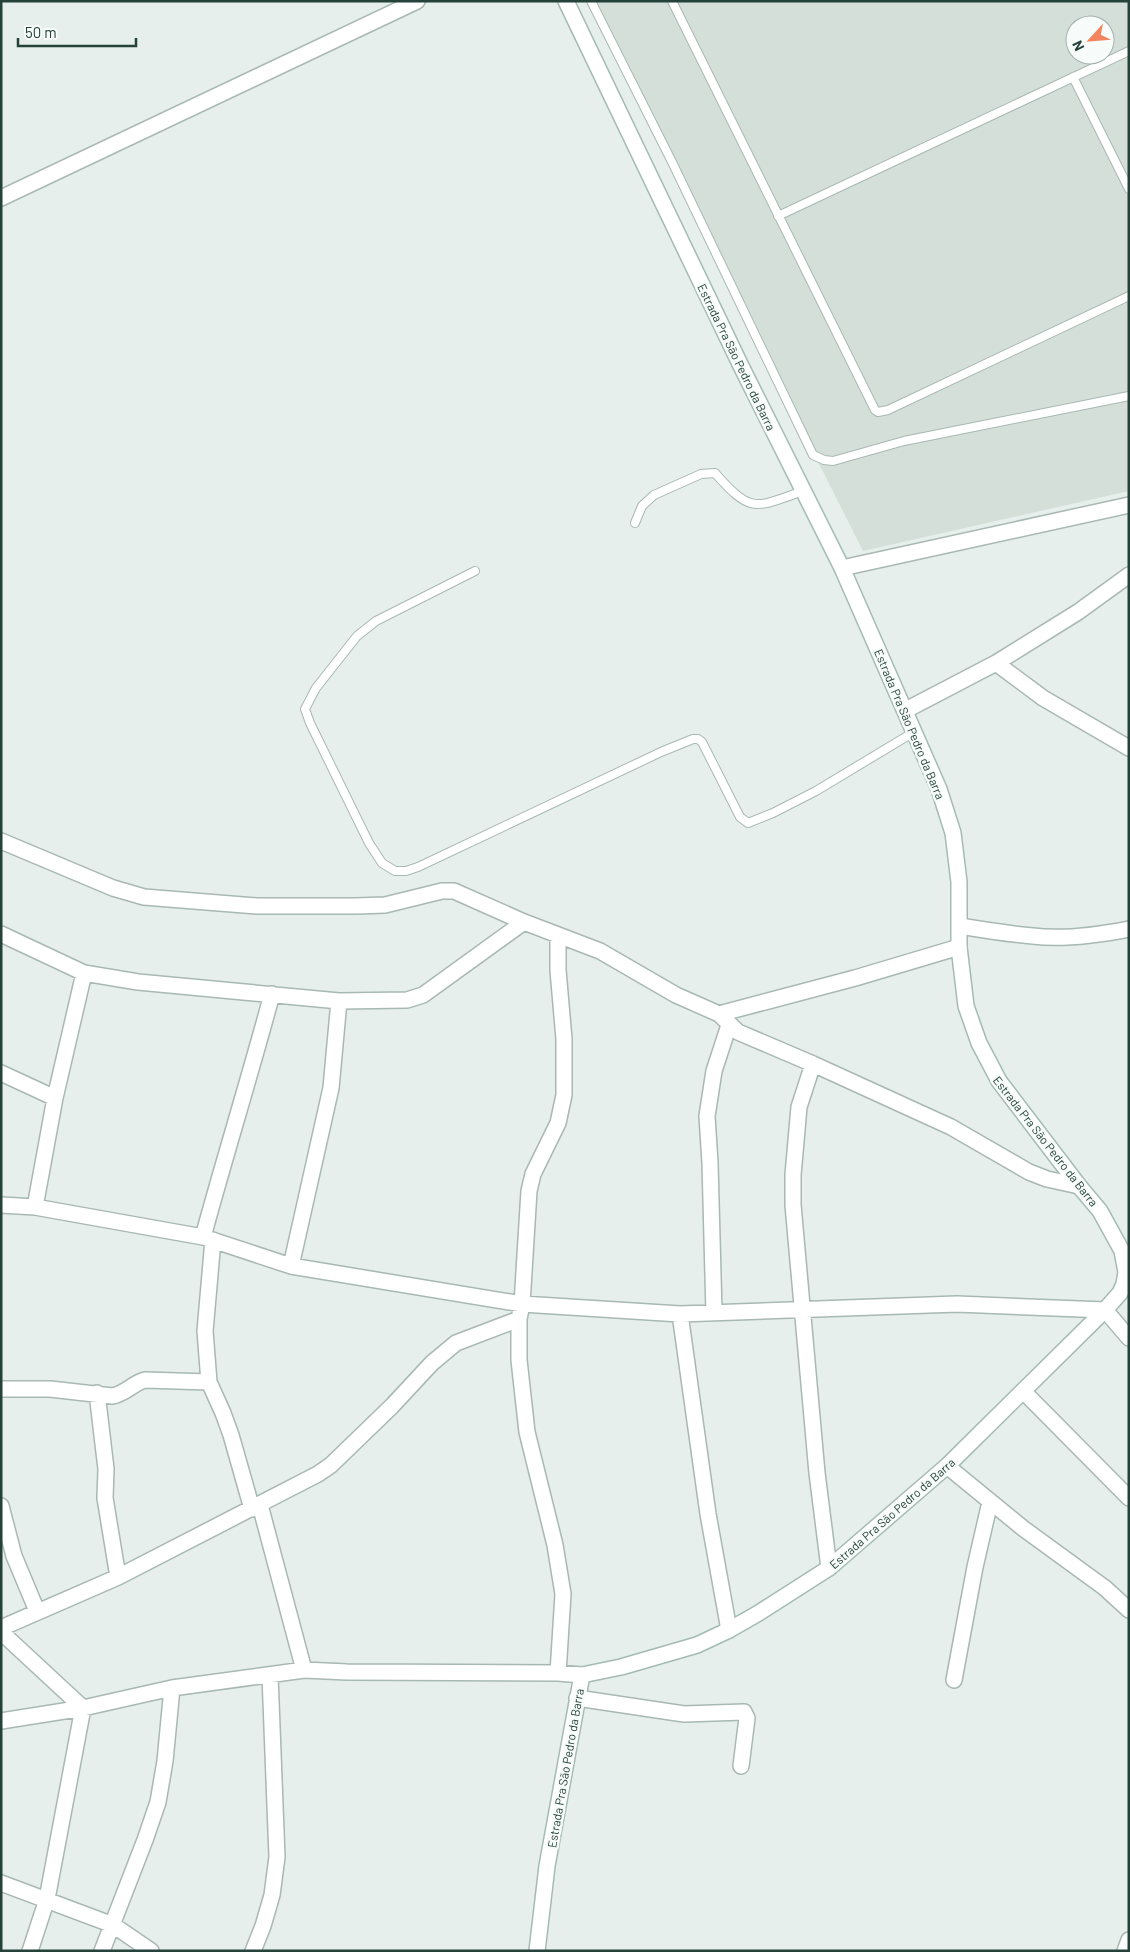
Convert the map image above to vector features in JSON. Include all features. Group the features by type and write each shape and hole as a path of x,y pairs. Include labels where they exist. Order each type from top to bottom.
{"street":[{"path":"1,198 416,1"},
{"name":"Estrada Pra São Pedro da Barra","path":"537,1951 547,1866 582,1675 660,1657 697,1645 730,1630 829,1568 948,1466 1105,1310 1120,1292 1124,1284 1126,1272 1125,1253 1100,1211 998,1081 979,1043 966,1006 959,947 959,882 953,833 939,789 906,710 842,568 740,364 566,1"},
{"path":"842,568 1129,506"},
{"path":"906,710 996,663 1078,612 1129,575"},
{"path":"996,663 1043,698 1129,748"},
{"path":"1,841 113,888 144,897 257,906 356,906 385,905 442,891 454,891 524,922 600,951 676,995 724,1019 745,1036 813,1064 951,1127 1029,1172 1048,1179 1079,1186"},
{"path":"1,934 84,973 138,982 339,1001 407,1000 423,995 524,922"},
{"path":"960,926 1034,937 1094,934 1129,929"},
{"path":"558,934 558,970 562,994 564,1039 564,1095 558,1123 544,1149 531,1183 520,1312 520,1360 528,1432 555,1545 563,1594 558,1673"},
{"path":"724,1019 959,947"},
{"path":"35,1207 55,1098 84,973"},
{"path":"272,994 252,1069 219,1178 208,1238 205,1331 209,1382 231,1434 304,1670"},
{"path":"291,1266 331,1088 339,1001"},
{"path":"714,1313 710,1163 706,1116 724,1019"},
{"path":"813,1064 799,1107 792,1175 793,1205 817,1473 829,1568"},
{"path":"1,1073 55,1098"},
{"path":"1,1205 35,1207 208,1238 291,1266 520,1312 680,1314 957,1304 1105,1310 1129,1338"},
{"path":"1,1628 118,1577 318,1474 331,1465 392,1406 432,1363 456,1343 520,1312"},
{"path":"680,1314 708,1514 730,1630"},
{"path":"1,1389 50,1389 112,1396 120,1395 140,1381 145,1380 209,1382"},
{"path":"1023,1391 1129,1498"},
{"path":"97,1393 106,1469 105,1498 118,1577"},
{"path":"948,1466 990,1502 1105,1588 1129,1610"},
{"path":"954,1680 975,1567 990,1502"},
{"path":"1,1506 14,1556 37,1611"},
{"path":"4,1639 83,1708"},
{"path":"1,1721 83,1708 172,1688 304,1670 558,1673 582,1675"},
{"path":"252,1951 263,1926 272,1895 277,1857 270,1675"},
{"path":"102,1951 158,1802 165,1761 172,1688"},
{"path":"577,1698 684,1714 744,1712 747,1718 741,1766"},
{"path":"30,1951 47,1899 83,1708"},
{"path":"1,1883 113,1924 151,1951"},
{"path":"1125,1951 1129,1940"}],"lane":[{"path":"591,1 672,162 813,455 824,460 833,461 904,442 1129,396"},
{"path":"672,1 875,410 878,412 888,410 1129,296"},
{"path":"778,216 1129,50"},
{"path":"1074,77 1129,189"},
{"path":"635,523 642,506 654,495 701,474 716,473 742,501 753,505 766,504 803,491"},
{"path":"475,571 376,621 358,636 316,688 305,709 310,723 369,843 382,863 394,871 406,871 418,867 661,752 693,739 698,739 702,742 740,817 748,823 816,791 914,732"}],"shaded area":[{"path":"586,1 1129,1 1129,491 863,551"}]}
